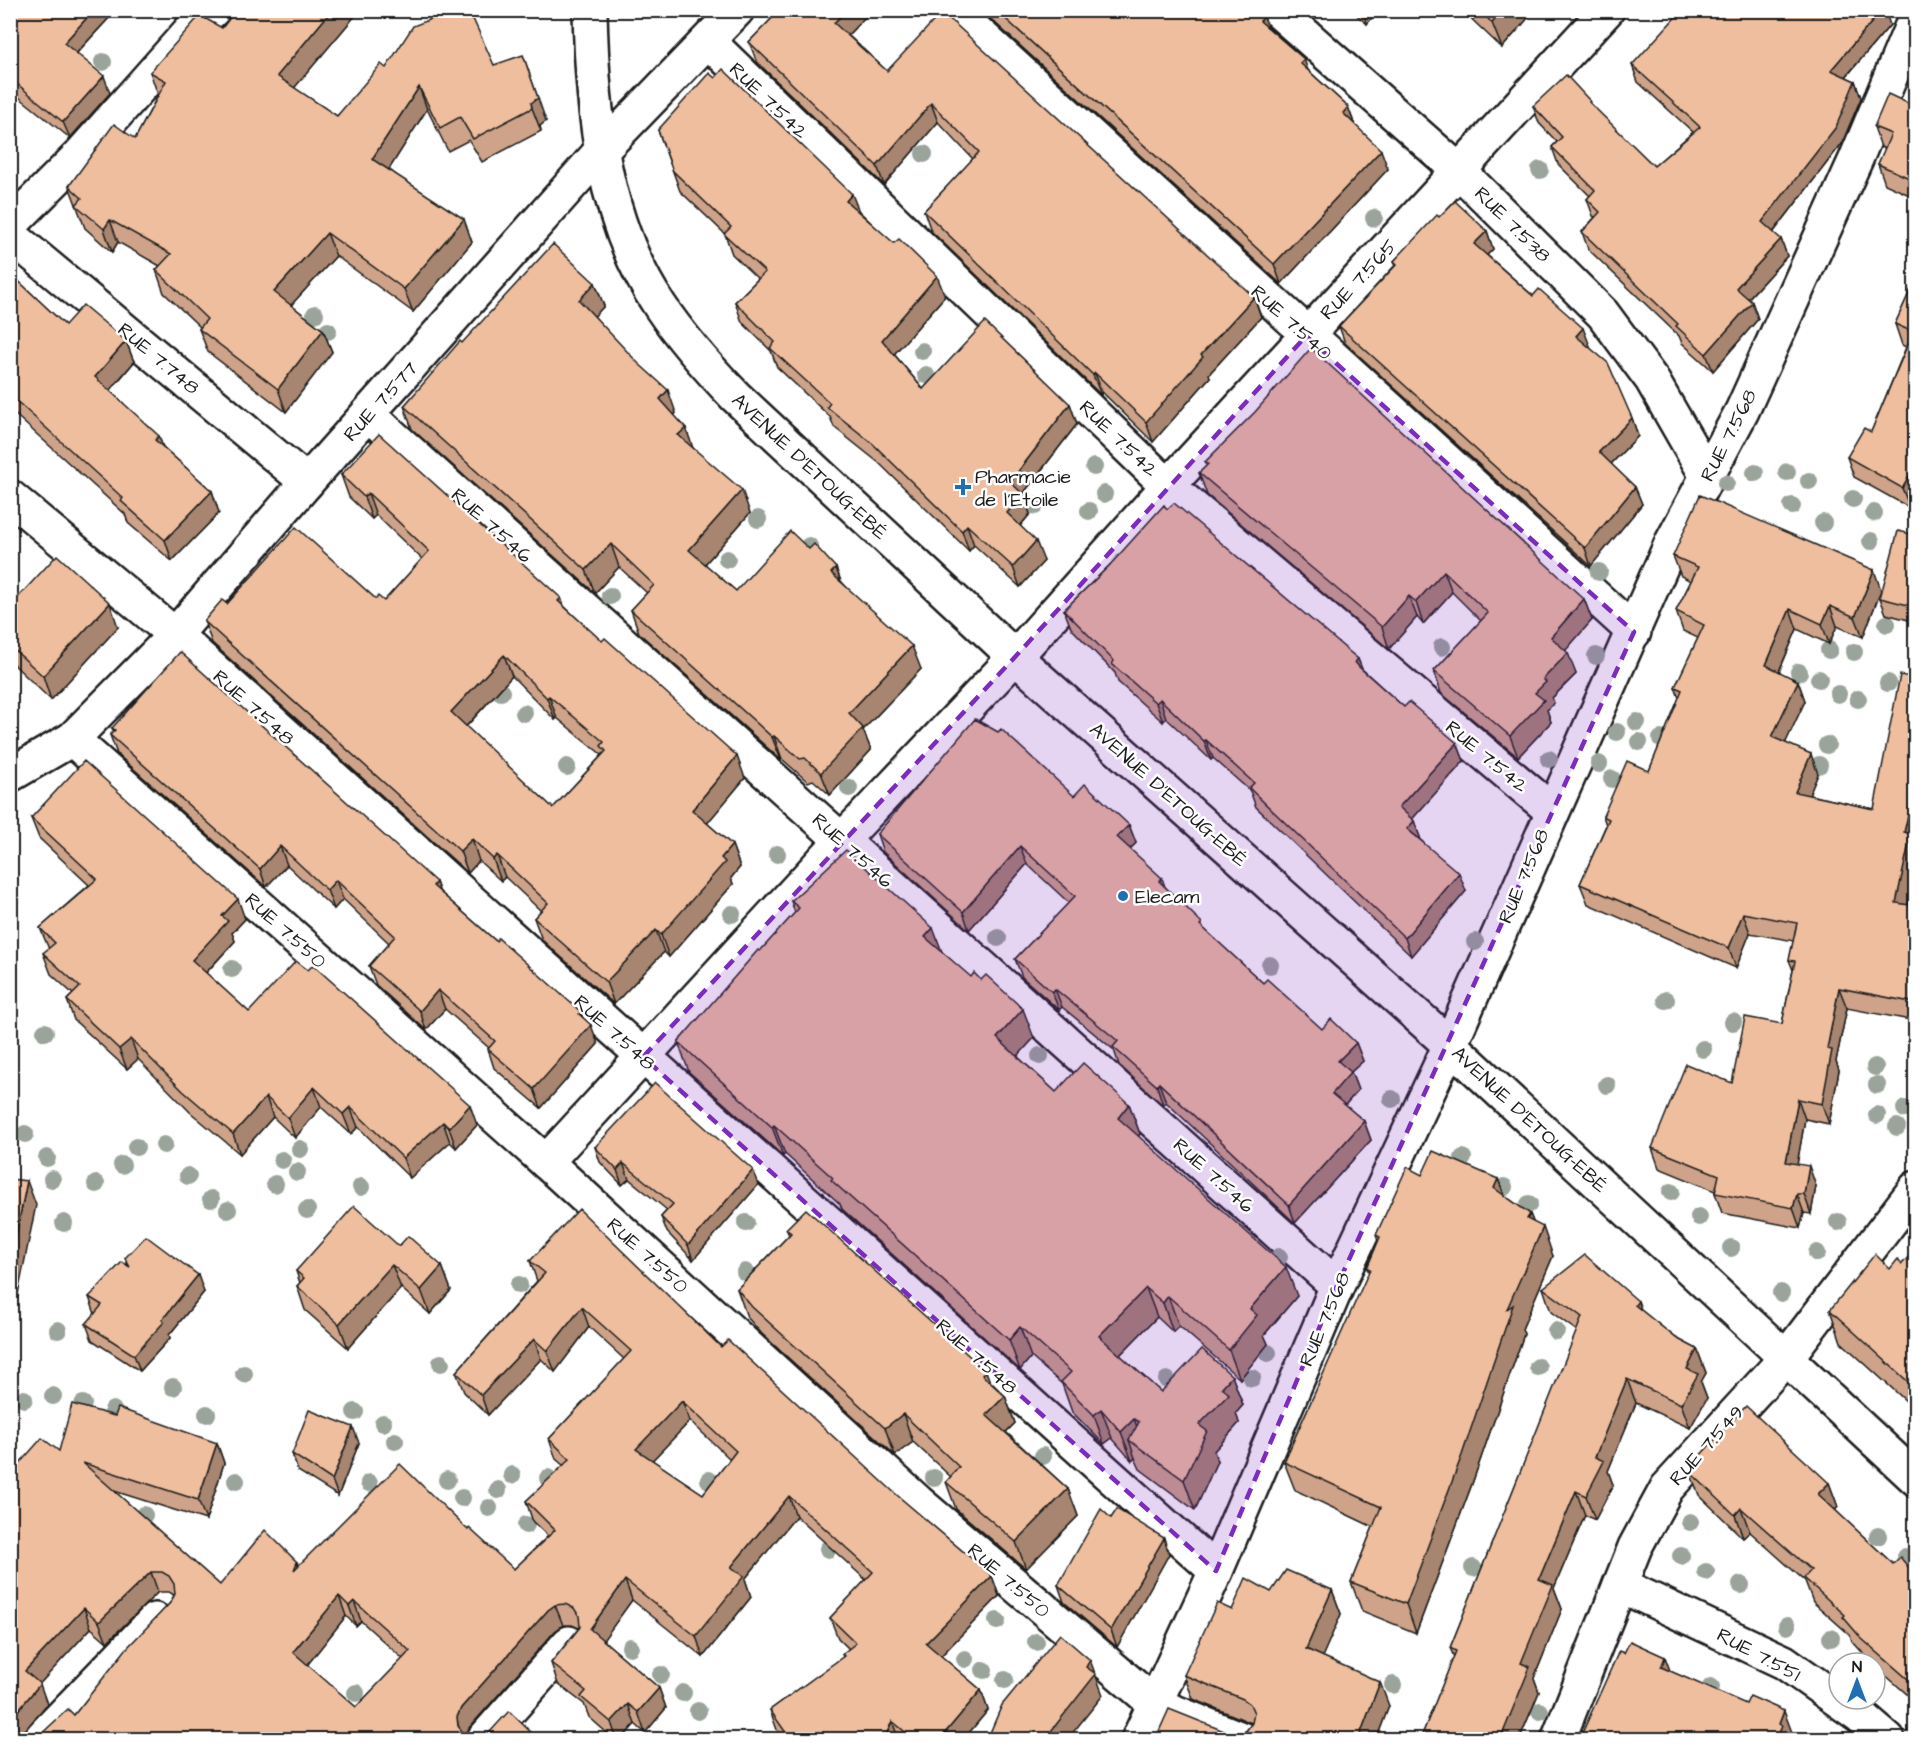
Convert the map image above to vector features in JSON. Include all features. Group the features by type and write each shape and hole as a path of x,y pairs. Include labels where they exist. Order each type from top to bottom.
{"street":[{"path":"10,225 80,156 190,31 213,10"},
{"name":"AVENUE D'ETOUG-EBÉ","path":"590,10 592,81 601,151 624,236 658,304 696,356 744,404 1015,657 1450,1045 1916,1479"},
{"name":"RUE 7.577","path":"10,775 72,739 175,636 307,482 601,151 736,10"},
{"name":"RUE 7.540","path":"952,10 1306,336 1634,632"},
{"name":"RUE 7.538","path":"1277,10 1458,170 1603,314 1652,380 1707,476"},
{"name":"RUE 7.565","path":"546,1162 842,840 1015,657 1168,486 1607,10"},
{"name":"RUE 7.568","path":"1138,1740 1216,1571 1337,1286 1450,1045 1551,810 1634,632 1672,542 1742,411 1856,159 1916,16"},
{"name":"RUE 7.542","path":"708,41 1168,486 1551,810"},
{"name":"RUE 7.748","path":"10,235 307,482"},
{"name":"RUE 7.546","path":"368,414 1337,1286"},
{"name":"RUE 7.548","path":"10,497 175,636 1216,1571"},
{"name":"RUE 7.550","path":"72,739 546,1162 918,1502 1155,1704 1244,1740"},
{"name":"RUE 7.549","path":"1558,1740 1635,1547 1667,1488 1786,1358 1916,1188"},
{"name":"RUE 7.551","path":"1620,1585 1784,1662 1859,1715 1888,1740"},
{"path":"39,1740 164,1610"},
{"path":"483,1740 569,1643"}],"highlighted area":[{"path":"1306,336 1634,632 1337,1286 1216,1571 643,1057 1015,657"}],"building":[{"path":"10,10 94,10 64,43 104,76 63,122 10,78"},
{"path":"236,10 332,10 277,76 337,116 381,64 386,68 413,26 454,10 469,10 494,65 523,55 538,98 531,103 532,108 473,139 460,117 440,128 419,87 372,159 464,219 404,289 327,233 274,292 323,330 278,389 199,329 207,319 156,270 171,254 110,220 104,229 76,205 82,198 69,186 114,124 135,139 166,81 150,72 195,21 201,16 222,28"},
{"path":"780,10 846,10 834,23 887,71 942,12 1254,297 1201,355 1203,357 1146,422 1095,373 1093,375 924,211 979,152 931,103 877,166 749,42"},
{"path":"996,10 1256,10 1264,17 1260,21 1304,59 1300,63 1348,107 1343,113 1381,150 1274,264"},
{"path":"1480,10 1503,10 1492,23"},
{"path":"1682,10 1882,10 1831,70 1855,81 1836,127 1762,222 1781,239 1736,288 1752,302 1706,354 1582,232 1600,212 1587,199 1595,190 1552,147 1562,137 1533,106 1566,75 1589,102 1654,166 1700,127 1632,65"},
{"path":"723,69 852,194 846,201 894,243 899,239 937,276 882,340 923,389 985,322 1070,404 1010,482 1023,494 1007,513 1036,541 1013,567 967,525 962,531 872,443 827,407 830,403 770,348 775,342 735,302 765,272 724,234 731,227 673,171 658,130 709,73 715,78"},
{"path":"1888,94 1916,107 1916,181 1878,164 1891,134 1874,127"},
{"path":"1455,201 1487,231 1474,244 1533,296 1539,289 1583,328 1576,336 1608,363 1632,418 1599,452 1635,487 1585,548 1339,326 1397,264 1394,261 1437,215 1439,217"},
{"path":"553,244 595,283 579,300 638,363 668,390 660,399 686,428 678,435 742,490 689,550 736,591 790,531 809,549 814,544 836,568 831,573 912,646 849,713 863,728 821,773 805,758 800,759 774,736 772,737 631,610 654,585 611,544 586,570 404,406 460,341 462,343"},
{"path":"10,273 65,325 83,305 126,341 95,377 159,436 155,440 212,491 165,540 121,501 123,498 10,395"},
{"path":"1916,278 1916,464 1902,488 1847,457 1864,428 1871,432 1913,332 1895,324"},
{"path":"1311,348 1584,599 1551,637 1568,653 1543,679 1546,682 1535,693 1544,700 1510,736 1434,671 1488,613 1444,571 1416,602 1409,596 1382,627 1199,473 1208,464 1205,462 1255,412"},
{"path":"379,434 561,598 558,601 602,641 605,638 737,756 692,810 732,845 721,858 725,862 661,935 656,930 606,982 534,918 548,903 497,855 493,859 472,839 460,851 204,621 222,600 227,604 296,527 376,599 378,596 384,601 429,551 368,493 364,497 341,475","holes":["504,655 547,698 549,696 604,742 601,746 606,751 553,808 451,712"]},
{"path":"1700,495 1874,570 1855,617 1830,606 1822,624 1790,609 1766,665 1798,681 1772,737 1811,754 1795,792 1874,809 1900,675 1916,678 1916,784 1904,832 1911,834 1896,903 1916,906 1916,978 1911,1002 1839,988 1827,1049 1832,1050 1822,1104 1798,1099 1786,1162 1809,1166 1804,1194 1797,1194 1793,1208 1715,1193 1719,1175 1652,1148 1686,1064 1732,1083 1745,1017 1782,1024 1795,961 1789,960 1797,923 1743,913 1729,948 1580,884 1609,819 1603,816 1627,761 1649,771 1682,690 1675,687 1704,625 1676,611 1698,567 1673,556"},
{"path":"1174,503 1358,659 1355,662 1359,667 1404,707 1409,702 1457,743 1399,807 1414,821 1407,829 1459,873 1405,938 1249,788 1254,783 1206,740 1204,741 1160,699 1156,703 1112,664 1114,661 1064,610 1109,566 1164,505 1167,509"},
{"path":"1898,531 1916,535 1916,607 1880,598"},
{"path":"57,555 110,603 43,676 10,646 10,606"},
{"path":"180,652 436,882 433,886 496,941 498,938 581,1012 579,1014 591,1025 534,1089 488,1049 495,1041 438,990 420,1011 369,966 395,936 336,880 327,890 280,846 260,869 110,735 115,730 112,728"},
{"path":"975,719 998,732 1001,729 1074,796 1085,784 1129,825 1117,837 1162,878 1159,881 1202,923 1200,925 1263,983 1267,979 1322,1029 1331,1019 1356,1043 1338,1061 1351,1072 1332,1094 1364,1121 1289,1205 1159,1083 1157,1086 1113,1047 1118,1041 1055,989 1052,992 1015,959 1075,896 1020,846 963,912 877,834"},
{"path":"84,761 238,899 222,916 228,921 192,960 249,1012 296,961 308,970 313,965 470,1105 449,1128 443,1122 403,1158 350,1107 343,1114 314,1087 288,1118 266,1097 233,1134 183,1091 131,1039 119,1049 67,1000 80,987 43,953 55,943 40,928 97,879 31,818"},
{"path":"846,850 933,928 925,937 971,977 974,973 981,980 986,975 1023,1009 997,1038 1056,1092 1083,1063 1129,1104 1118,1118 1286,1267 1250,1309 1257,1315 1229,1350 1168,1296 1163,1303 1146,1288 1099,1336 1161,1392 1202,1349 1232,1376 1222,1387 1229,1394 1199,1425 1207,1431 1184,1480 1129,1440 1139,1422 1134,1419 1121,1432 1101,1409 1094,1415 1061,1382 1071,1372 1020,1327 1009,1340 831,1180 833,1178 774,1125 772,1127 678,1042 758,950 760,951 799,908 791,901"},
{"path":"655,1083 753,1170 688,1245 661,1217 673,1204 623,1163 617,1170 595,1147"},
{"path":"1433,1151 1498,1179 1494,1188 1530,1214 1527,1219 1543,1227 1507,1309 1513,1305 1462,1455 1406,1604 1351,1582 1381,1507 1284,1462 1370,1269 1367,1268 1380,1237 1376,1235 1407,1167 1422,1175"},
{"path":"10,1179 27,1181 10,1265"},
{"path":"354,1206 399,1246 408,1236 442,1266 421,1290 392,1265 339,1324 297,1286 304,1278 296,1271"},
{"path":"579,1209 721,1347 728,1340 898,1496 992,1576 926,1643 981,1690 939,1740 915,1740 892,1721 884,1740 791,1740 770,1710 844,1656 842,1654 856,1643 830,1618 873,1572 789,1496 731,1567 744,1576 696,1636 625,1580 590,1629 659,1688 638,1712 628,1704 611,1722 581,1697 586,1691 551,1663 580,1627 579,1616 574,1608 565,1604 555,1605 548,1610 461,1708 457,1717 458,1726 464,1734 472,1738 482,1737 489,1733 509,1711 539,1740 14,1740 10,1736 10,1487 16,1481 10,1477 10,1474 42,1438 59,1451 72,1404 115,1416 118,1408 217,1443 198,1500 83,1463 220,1585 265,1530 297,1562 294,1570 400,1464 468,1530 469,1528 514,1569 555,1530 526,1501 570,1459 549,1439 631,1351 582,1307 547,1351 534,1339 481,1395 456,1372 545,1273 530,1261","holes":["682,1401 736,1451 703,1494 636,1449","151,1572 162,1572 169,1576 174,1584 175,1594 170,1603 127,1648 74,1715 68,1709 37,1738 28,1738 19,1734 14,1724 14,1715 40,1684 25,1671 84,1608 99,1622","339,1596 349,1606 354,1601 410,1651 356,1707 293,1652"]},
{"path":"806,1209 986,1371 982,1375 1005,1396 986,1415 1068,1489 1016,1542 946,1482 959,1467 903,1414 885,1428 752,1307 737,1289 791,1233 786,1229"},
{"path":"146,1236 198,1275 162,1320 164,1322 134,1355 86,1324 102,1305 89,1297 122,1262 130,1267 125,1258"},
{"path":"1875,1254 1890,1269 1898,1259 1902,1264 1911,1254 1916,1258 1916,1389 1830,1310"},
{"path":"1585,1255 1638,1301 1635,1305 1676,1338 1697,1349 1687,1369 1698,1374 1681,1404 1627,1379 1595,1457 1604,1461 1586,1496 1576,1491 1539,1579 1553,1585 1521,1663 1530,1667 1500,1740 1420,1740 1456,1651 1450,1648 1582,1317 1543,1288"},
{"path":"1746,1406 1829,1483 1818,1494 1893,1564 1900,1557 1916,1576 1916,1686 1887,1661 1887,1651 1876,1651 1862,1639 1843,1617 1845,1615 1804,1578 1811,1570 1741,1508 1735,1515 1690,1472 1697,1463 1695,1461"},
{"path":"309,1410 353,1427 332,1480 292,1454"},
{"path":"1101,1509 1111,1518 1117,1509 1164,1538 1111,1630 1058,1585"},
{"path":"1286,1570 1332,1590 1306,1649 1380,1682 1358,1740 1155,1740 1169,1709 1229,1733 1237,1734 1246,1731 1252,1723 1254,1713 1250,1704 1184,1675 1217,1603 1232,1610 1246,1578 1271,1592"},
{"path":"1060,1634 1090,1660 1086,1667 1096,1674 1044,1740 987,1740 1002,1705"},
{"path":"1630,1641 1665,1657 1661,1667 1746,1704 1750,1696 1784,1711 1779,1724 1782,1726 1776,1740 1673,1740 1670,1738 1669,1740 1579,1740 1619,1651 1624,1653"}],"place":[{"name":"Pharmacie de l'Etoile","path":"963,487"},
{"name":"Elecam","path":"1123,896"}]}
